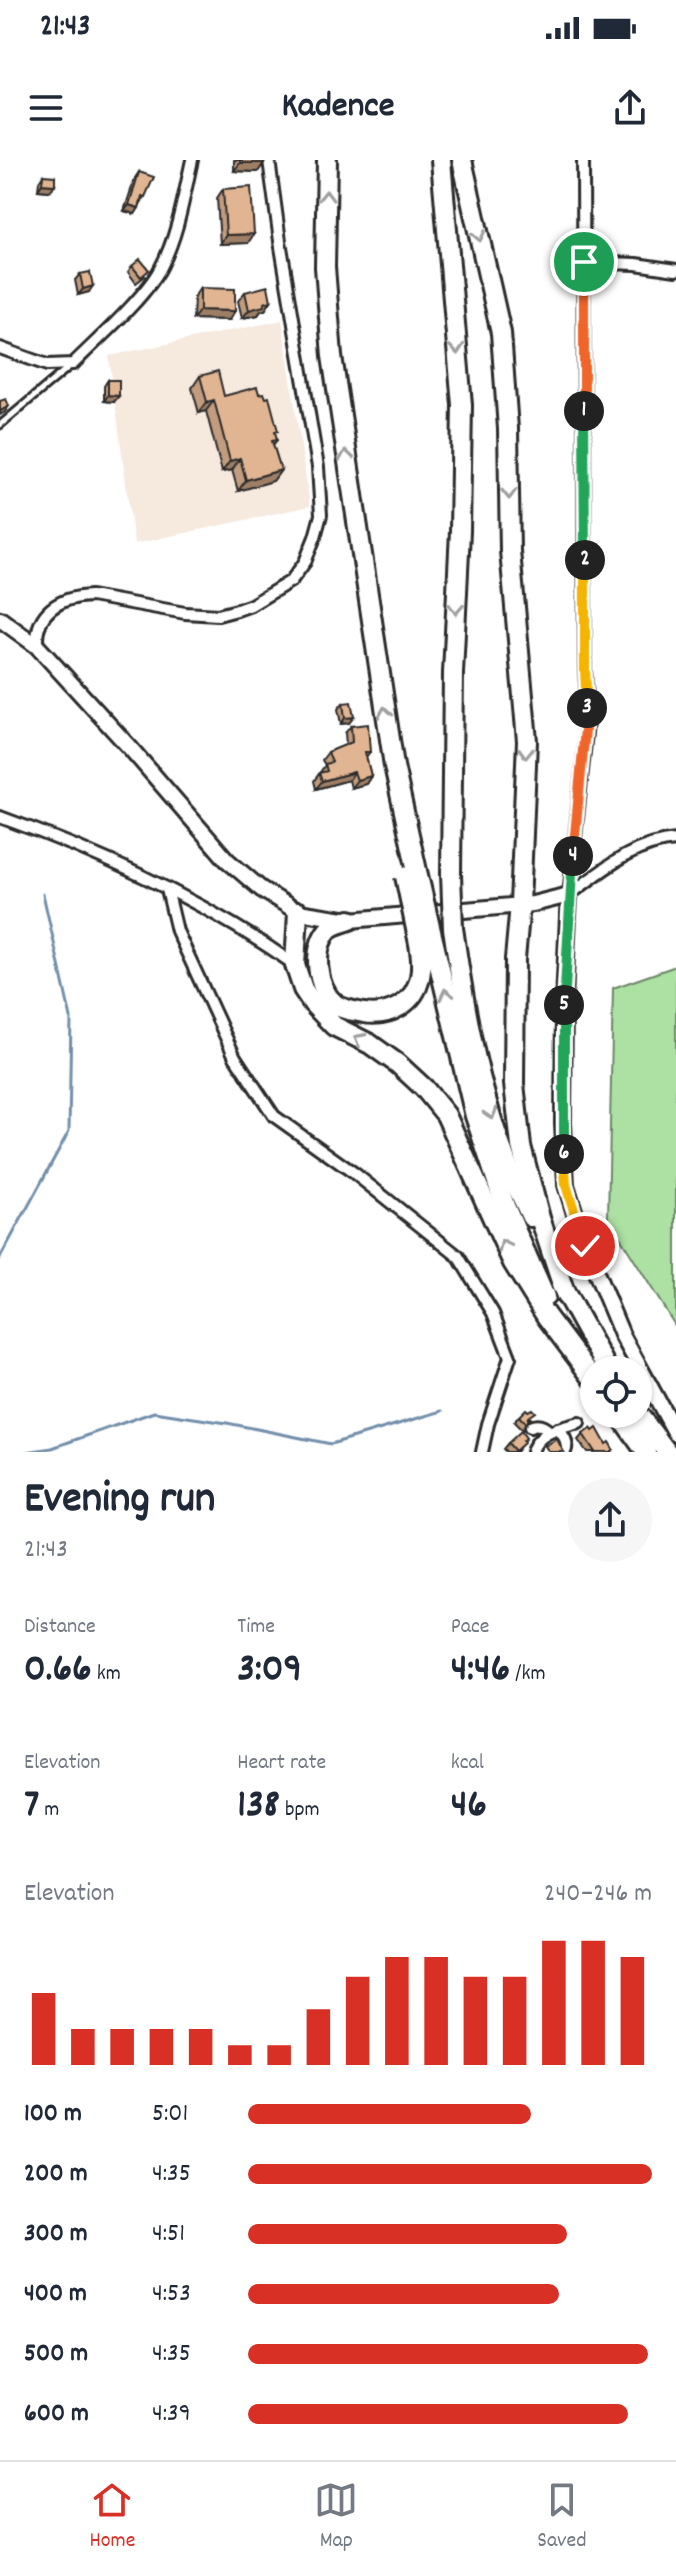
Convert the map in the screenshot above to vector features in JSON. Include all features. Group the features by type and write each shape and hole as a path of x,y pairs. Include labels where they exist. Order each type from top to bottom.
{"highway":[{"path":"327,160 325,267 332,356 411,874 475,1116 505,1206 547,1301 580,1356"},
{"path":"441,160 462,405 453,673 453,928 465,1008 503,1155 566,1296 600,1356"},
{"path":"462,160 501,333 508,429 510,551 527,741 515,959 514,1084 521,1146 540,1218 566,1296"},
{"path":"298,912 295,965 303,989 334,1026 370,1044 398,1064 424,1088 446,1115 513,1263 546,1316 580,1361"},
{"path":"319,915 322,940 318,964 321,982 335,1004 351,1011 373,1014 398,1009 414,992 420,976 424,930"},
{"path":"322,940 330,927 350,920"},
{"path":"629,1428 646,1452"},
{"path":"649,1428 667,1452"}],"main road":[{"path":"0,619 37,646 227,860 261,889 298,912 350,920 520,904 569,895 564,1015 566,1185 585,1246 622,1335 676,1434"}],"street":[{"path":"0,348 47,365 73,364 118,319 161,268 175,229 192,160"},
{"path":"37,646 36,632 40,620 49,611 71,599 91,596 185,613 218,615 251,605 291,581 305,562 321,515 318,467 269,160"},
{"path":"569,895 588,714 585,670 583,160"},
{"path":"584,262 636,264 676,270"},
{"path":"0,817 77,846 167,889 295,965"},
{"path":"569,895 627,853 676,840"},
{"path":"167,889 177,931 229,1043 274,1116 354,1173 458,1256 493,1313 510,1357 482,1452"},
{"path":"532,1452 534,1444 554,1431 579,1423"},
{"path":"530,1427 544,1427 564,1435 568,1446 565,1452"}],"lane":[{"path":"0,425 73,364"}],"shaded area":[{"path":"282,320 310,506 134,544 109,356"}],"green space":[{"path":"676,966 676,1327 608,1218 613,988"}],"building":[{"path":"240,160 264,160 264,163 240,163"},
{"path":"139,172 154,177 145,197 142,196 139,208 129,205"},
{"path":"43,175 55,176 55,185 42,184"},
{"path":"251,187 254,234 226,235 223,189"},
{"path":"140,259 149,270 141,277 132,266"},
{"path":"90,272 93,286 83,289 80,274"},
{"path":"268,286 271,301 249,310 245,292"},
{"path":"200,288 235,289 235,311 200,310"},
{"path":"218,371 224,396 257,387 259,394 269,397 278,431 275,432 277,440 272,441 281,470 246,480 240,458 230,461 214,400 207,402 200,376"},
{"path":"108,380 119,380 119,396 108,395"},
{"path":"6,399 9,406 0,411 0,401"},
{"path":"351,702 354,717 345,718 343,703"},
{"path":"368,724 370,752 365,752 371,776 357,780 354,772 322,781 319,773 327,771 325,764 332,762 328,752 352,742 351,726"},
{"path":"526,1409 535,1412 528,1417 526,1424 519,1416"},
{"path":"597,1428 606,1444 609,1442 613,1449 610,1452 595,1452 583,1434"},
{"path":"521,1431 526,1438 515,1451 508,1443"},
{"path":"557,1439 564,1452 549,1452 545,1446"}],"waterway":[{"path":"0,1258 69,1131 71,1018 43,894"},
{"path":"26,1452 52,1448 154,1412 331,1444 442,1411"}],"route":[{"path":"584,262 585,670 588,714 569,895 563,1123 566,1185 585,1246"}]}
